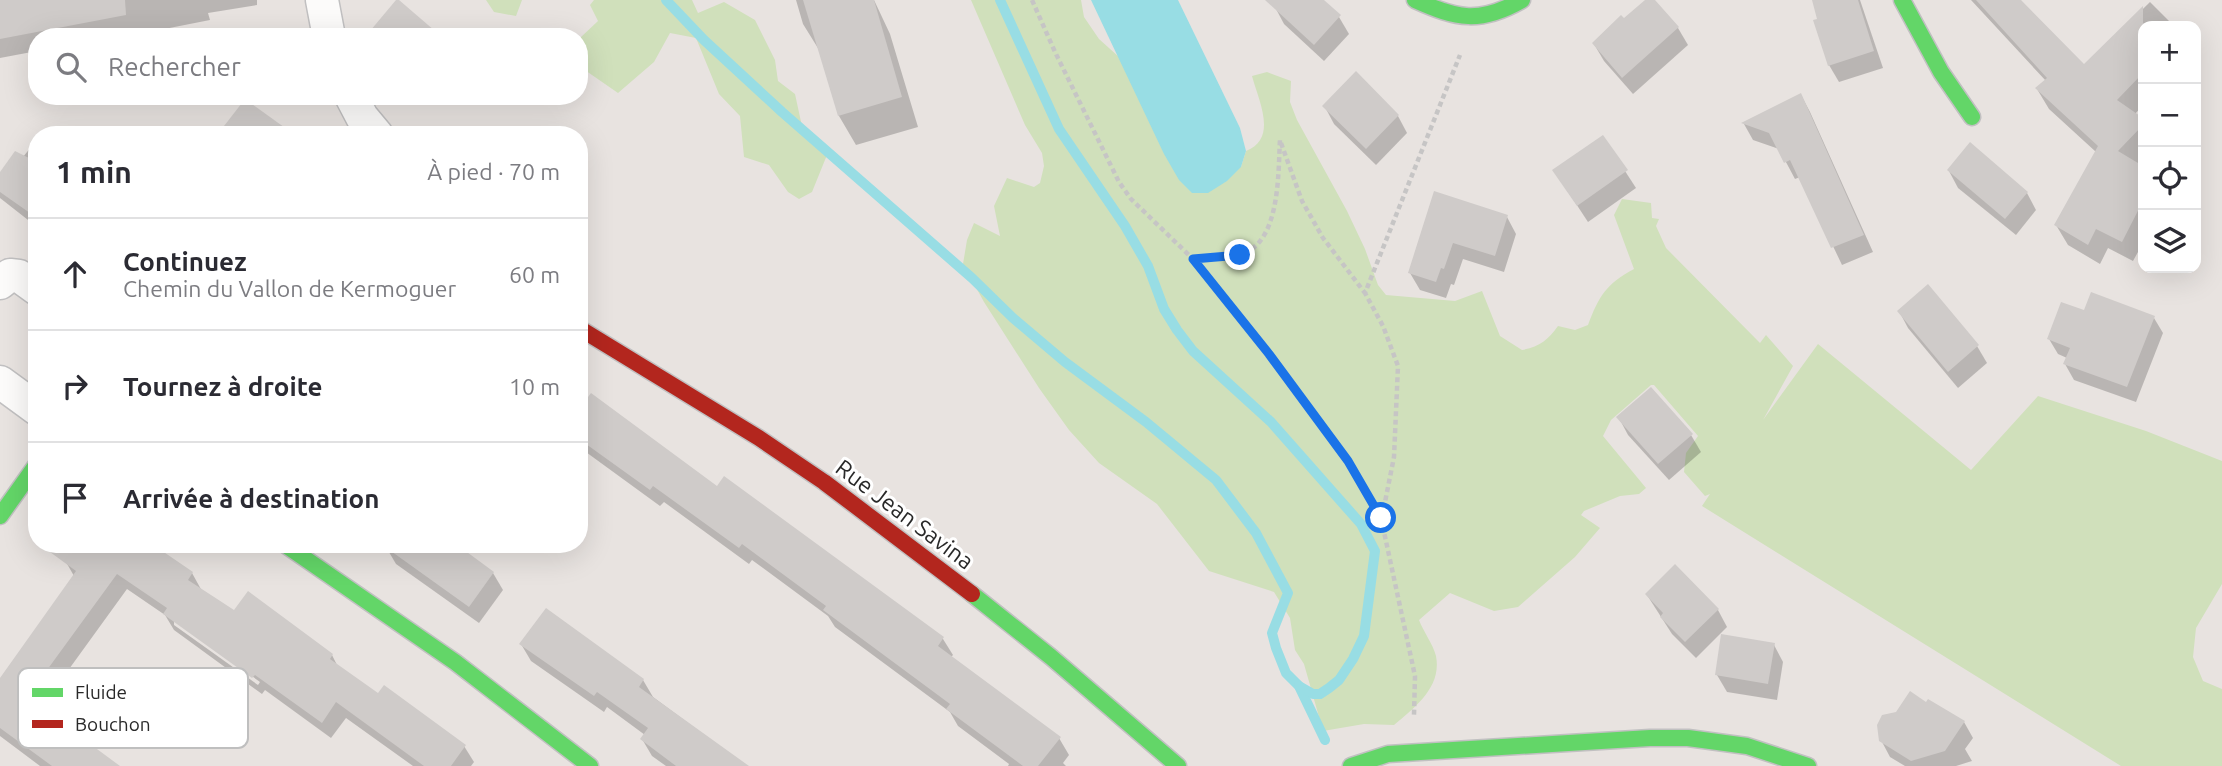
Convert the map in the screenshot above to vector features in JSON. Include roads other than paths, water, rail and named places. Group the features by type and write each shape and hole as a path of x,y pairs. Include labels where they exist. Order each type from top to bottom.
{"street":[{"path":"322,0 327,28"},
{"path":"1415,0 1446,14 1475,19 1496,15 1522,0"},
{"path":"1902,0 1941,72 1972,117"},
{"path":"356,105 370,126"},
{"path":"0,283 10,275 19,276 28,282"},
{"name":"Rue Jean Savina","path":"588,332 760,438 835,490 957,581 1051,657 1177,766"},
{"path":"0,382 28,402"},
{"path":"0,516 28,477"},
{"path":"297,553 455,662 590,766"},
{"path":"1350,766 1388,754 1498,746 1688,738 1746,746 1808,766"},
{"path":"1382,766 1411,754"}],"water":[{"path":"1091,0 1178,0 1240,128 1246,151 1241,167 1227,181 1208,193 1192,193 1179,180"}],"waterway":[{"path":"666,0 704,40 782,112 972,278 1013,318 1216,480 1256,533 1288,593 1272,633 1286,673 1299,686 1325,740"},
{"path":"1000,0 1059,129 1125,226 1148,266 1164,309 1177,330 1193,351 1271,422 1361,524 1375,551 1364,636 1353,659 1339,680 1320,694 1313,694 1299,686"}]}
